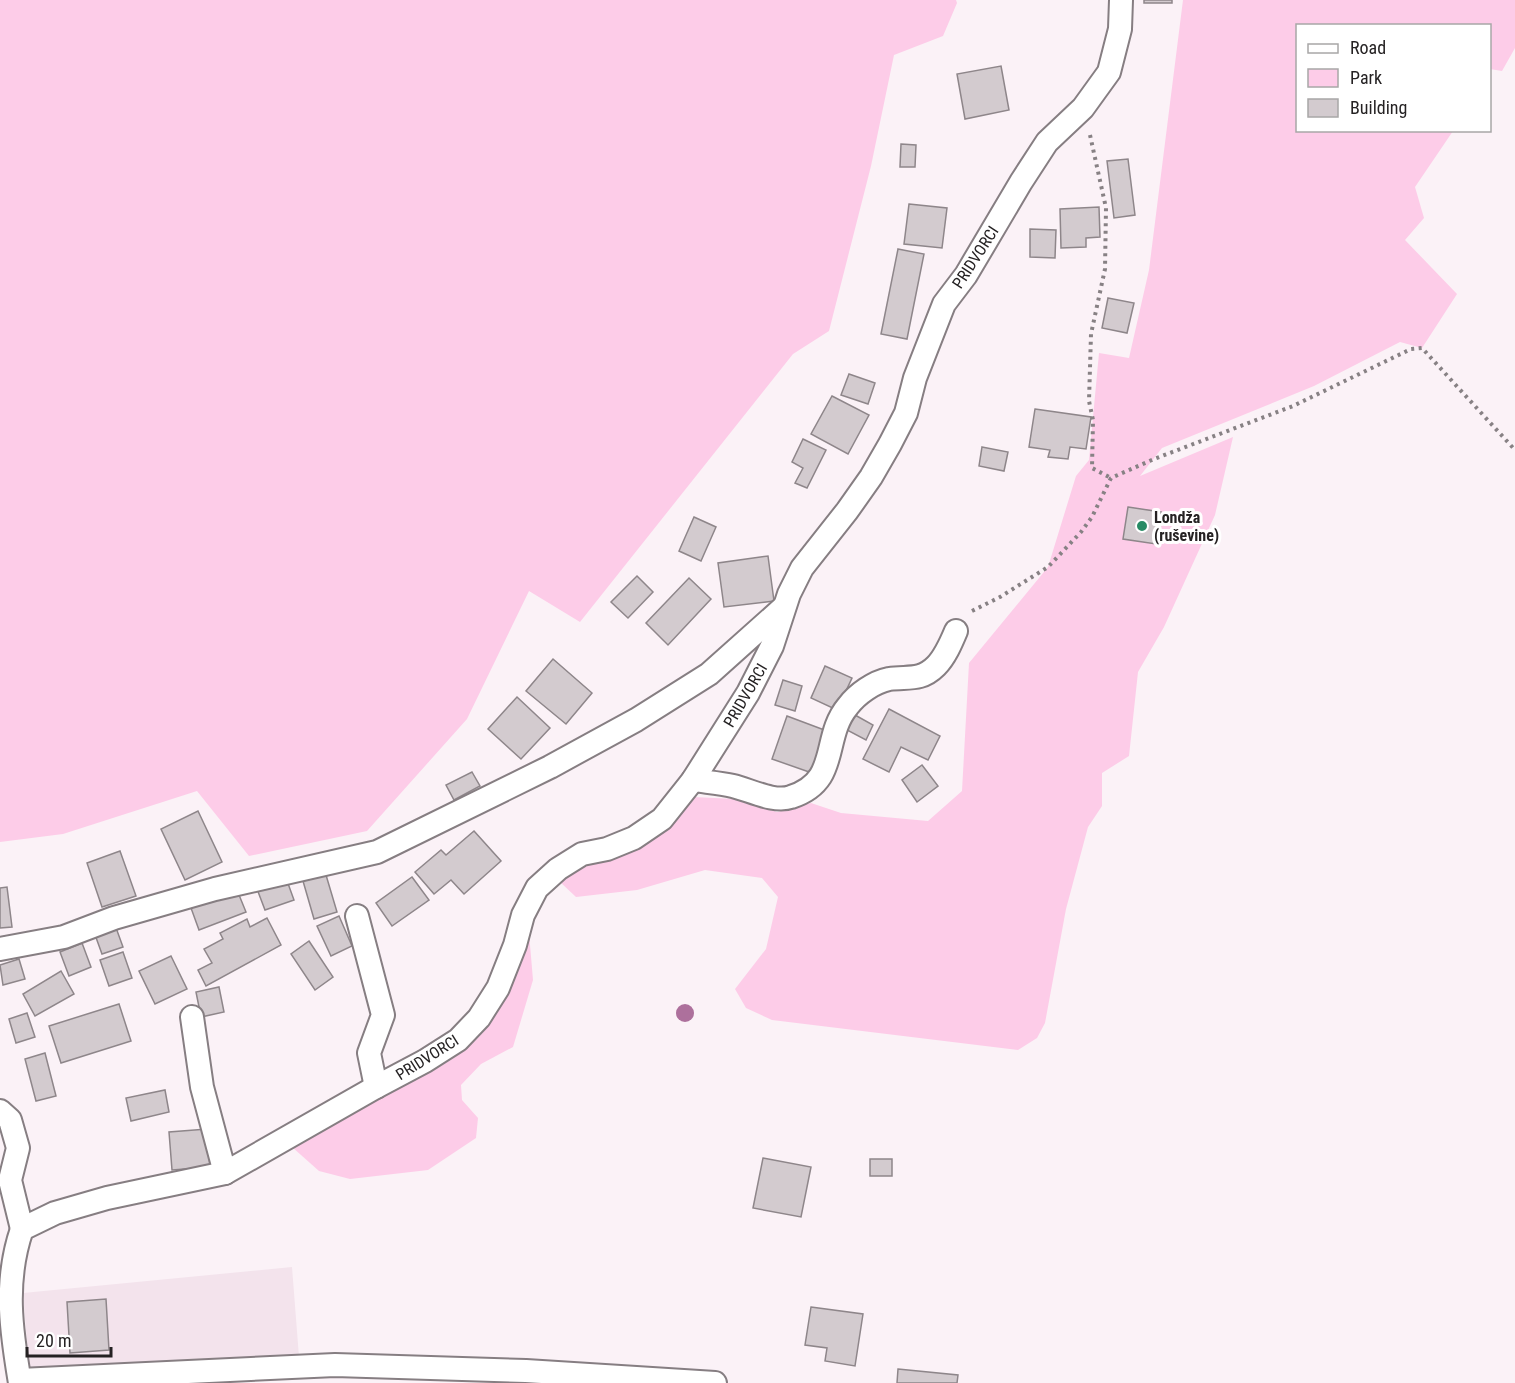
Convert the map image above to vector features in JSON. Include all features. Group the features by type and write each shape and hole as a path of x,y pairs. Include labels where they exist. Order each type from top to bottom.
{"street":[{"name":"PRIDVORCI","path":"22,1229 55,1213 107,1198 225,1173 425,1061 458,1040 479,1018 498,988 515,945 523,915 537,888 558,869 582,855 608,849 634,838 662,819 693,780 748,693 772,646 784,607 802,568 847,511 871,477 890,444 906,413 915,378 944,304 966,275 1047,142 1083,108 1109,72 1120,29 1120,0"},
{"name":"PRIDVORCI","path":"0,949 64,937 114,918 215,889 377,852 550,767 636,720 709,674 784,607"},
{"path":"693,780 733,786 767,796 788,799 811,789 824,773 836,731 846,707 863,691 888,679 914,679 935,667 956,631"},
{"path":"357,916 383,1015 369,1053 376,1087"},
{"path":"192,1017 202,1088 225,1173"},
{"path":"0,1111 10,1120 18,1148 10,1180 22,1229 14,1251 10,1311 20,1381 335,1365 526,1371 716,1383"}],"path":[{"path":"1083,108 1106,208 1105,269 1091,334 1089,401 1093,420 1092,468 1112,477"},
{"path":"956,631 971,611 1000,597 1048,567 1092,517 1112,477 1293,406 1411,349 1422,348 1515,450"}],"shaded area":[{"path":"292,1267 299,1357 42,1373 29,1367 23,1293"}],"green space":[{"path":"0,0 956,0 957,3 943,36 894,55 871,166 829,331 793,354 580,622 529,591 467,719 367,831 249,856 197,791 63,834 0,842"},
{"path":"1183,0 1515,0 1515,48 1502,71 1491,69 1491,24 1296,24 1296,132 1452,132 1415,187 1424,218 1405,240 1457,294 1422,348 1400,342 1314,386 1162,448 1140,476 1233,437 1215,515 1164,627 1138,672 1129,756 1102,773 1102,806 1088,827 1066,909 1045,1023 1037,1038 1018,1050 772,1020 746,1008 735,989 766,949 778,897 762,878 705,870 637,890 576,897 559,881 599,859 693,797 736,799 777,812 811,803 841,813 928,821 962,791 969,663 1048,567 1076,476 1089,460 1099,353 1129,358 1149,270"},
{"path":"529,933 533,980 513,1047 481,1064 461,1085 462,1100 478,1118 476,1138 428,1170 350,1179 319,1171 292,1147 361,1107 438,1068 469,1046 482,1033 500,1008 514,977"}],"building":[{"path":"1144,0 1172,0 1172,3 1144,3"},
{"path":"1001,66 1009,110 965,119 957,74"},
{"path":"901,144 916,145 915,167 900,167"},
{"path":"1128,159 1135,215 1114,218 1107,161"},
{"path":"909,204 947,208 942,248 904,244"},
{"path":"1099,207 1100,237 1086,238 1086,247 1061,248 1060,209"},
{"path":"1030,229 1056,230 1055,258 1030,257"},
{"path":"898,249 924,254 907,339 881,334"},
{"path":"1108,298 1134,303 1127,333 1102,328"},
{"path":"849,374 875,383 868,404 841,395"},
{"path":"832,396 869,415 848,454 811,434"},
{"path":"1035,409 1091,417 1086,449 1070,447 1068,459 1048,457 1050,450 1029,447"},
{"path":"803,439 826,450 807,488 795,483 803,468 792,462"},
{"path":"982,447 1008,452 1004,471 979,466"},
{"name":"Londža (ruševine)","path":"1128,507 1161,512 1156,544 1123,539"},
{"path":"694,517 716,527 701,561 679,551"},
{"path":"768,556 774,601 724,607 718,563"},
{"path":"637,576 653,592 628,618 611,602"},
{"path":"689,578 711,599 668,645 646,623"},
{"path":"553,659 592,693 566,724 526,691"},
{"path":"825,666 852,678 837,710 811,698"},
{"path":"783,680 802,686 795,711 775,705"},
{"path":"517,697 550,728 521,759 488,729"},
{"path":"889,709 940,736 928,760 901,747 889,772 863,759"},
{"path":"855,715 873,725 866,740 847,730"},
{"path":"787,716 827,731 812,773 772,759"},
{"path":"922,765 938,786 917,802 902,780"},
{"path":"472,772 480,786 454,800 446,785"},
{"path":"198,811 222,862 185,880 161,829"},
{"path":"474,831 501,861 464,894 451,880 434,894 415,872 441,850 446,855"},
{"path":"120,851 136,896 102,907 87,863"},
{"path":"326,875 337,912 314,919 303,881"},
{"path":"412,877 429,900 392,926 376,903"},
{"path":"286,878 294,900 265,910 257,889"},
{"path":"7,887 12,927 0,928 0,888"},
{"path":"237,890 246,912 199,930 191,908"},
{"path":"339,916 352,946 331,956 317,926"},
{"path":"267,918 281,945 206,986 198,970 212,963 204,949 223,939 220,933 247,919 250,927"},
{"path":"115,925 123,947 102,954 94,932"},
{"path":"309,941 333,977 315,990 291,954"},
{"path":"82,943 91,967 69,976 60,952"},
{"path":"123,952 132,978 109,986 100,960"},
{"path":"171,956 187,989 155,1004 139,971"},
{"path":"19,959 25,979 3,985 0,965"},
{"path":"61,971 74,994 35,1016 23,994"},
{"path":"219,987 224,1012 201,1017 196,992"},
{"path":"119,1004 131,1041 61,1063 49,1026"},
{"path":"27,1013 35,1037 16,1043 9,1019"},
{"path":"45,1053 56,1096 36,1101 25,1059"},
{"path":"165,1090 169,1112 131,1121 126,1098"},
{"path":"207,1129 210,1167 172,1170 169,1132"},
{"path":"763,1158 811,1167 801,1217 753,1208"},
{"path":"870,1159 892,1159 892,1176 870,1176"},
{"path":"106,1299 109,1350 70,1353 67,1302"},
{"path":"811,1307 863,1314 855,1366 825,1361 827,1348 805,1345"},
{"path":"898,1369 958,1375 957,1383 897,1383"}],"place":[{"name":"Londža (ruševine)","path":"1142,526"}]}
